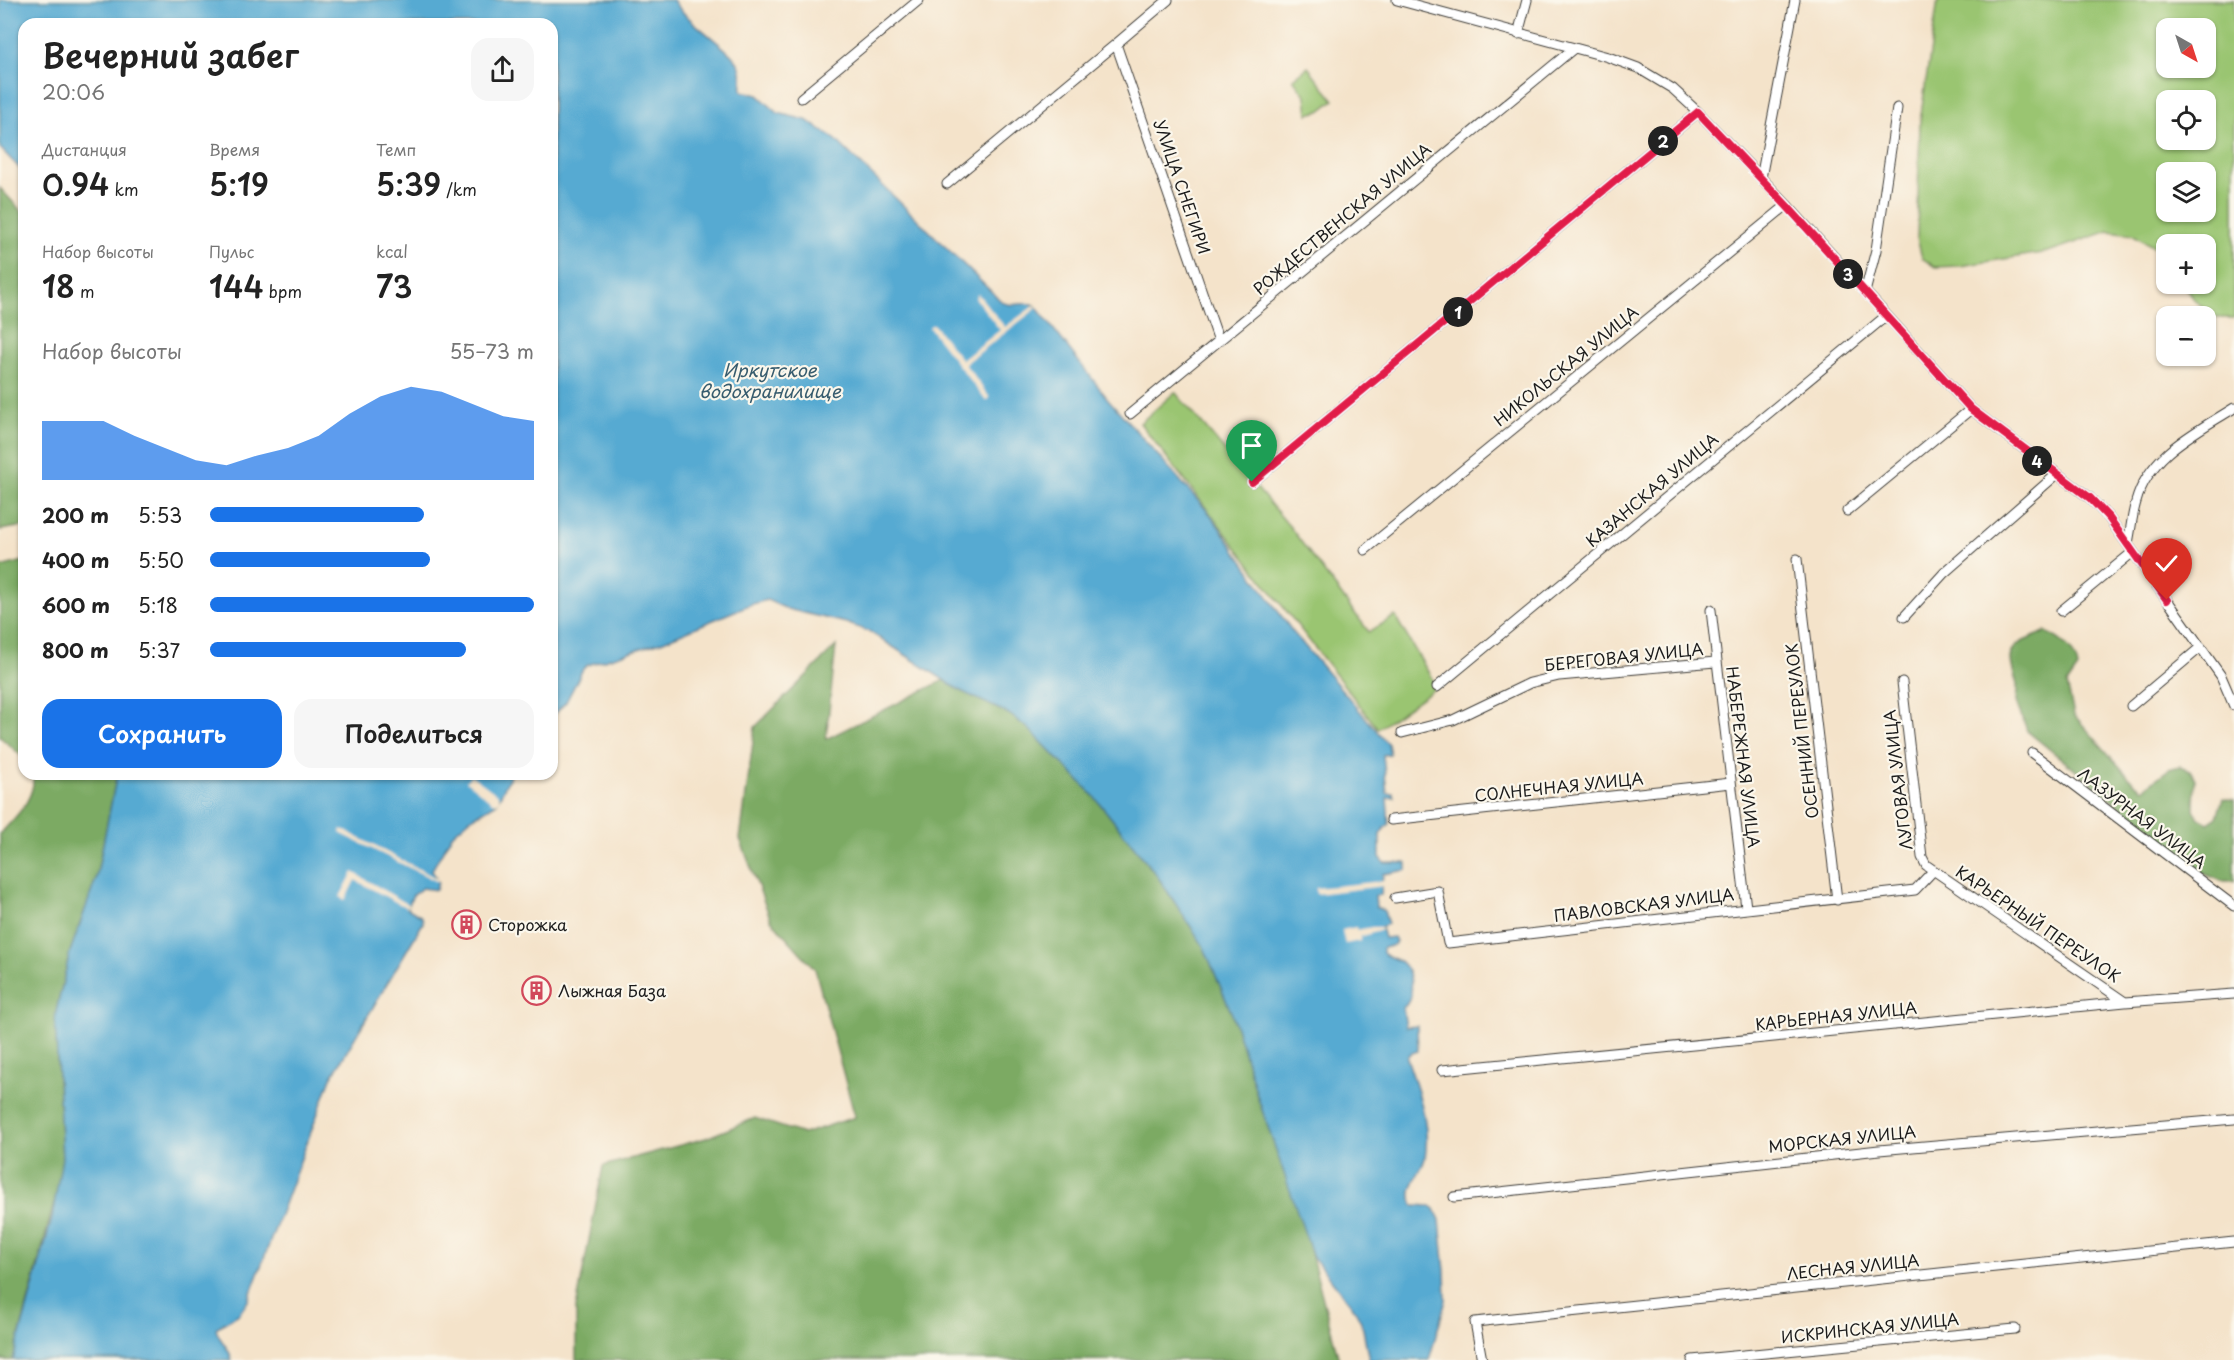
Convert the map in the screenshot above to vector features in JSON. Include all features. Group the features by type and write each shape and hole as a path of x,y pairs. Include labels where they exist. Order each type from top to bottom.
{"street":[{"path":"801,98 919,0"},
{"path":"947,184 1168,0"},
{"path":"1397,0 1608,57 1638,69 1673,89 1761,178 1971,409 2056,475 2090,498 2128,543 2201,647 2221,676 2234,706"},
{"path":"1518,34 1527,0"},
{"path":"1761,178 1795,0"},
{"name":"УЛИЦА СНЕГИРИ","path":"1116,44 1219,341"},
{"name":"РОЖДЕСТВЕНСКАЯ УЛИЦА","path":"1130,414 1573,49"},
{"path":"1865,292 1876,250 1897,108"},
{"path":"1252,482 1698,112"},
{"name":"НИКОЛЬСКАЯ УЛИЦА","path":"1365,550 1786,205"},
{"name":"КАЗАНСКАЯ УЛИЦА","path":"1437,687 1886,316"},
{"path":"2128,543 2136,500 2153,465 2176,444 2234,408"},
{"path":"1847,511 1971,409"},
{"path":"1904,617 1944,573 2056,475"},
{"path":"2061,611 2133,552"},
{"name":"ОСЕННИЙ ПЕРЕУЛОК","path":"1797,559 1837,900"},
{"name":"НАБЕРЕЖНАЯ УЛИЦА","path":"1711,610 1715,662 1746,908"},
{"path":"2131,706 2201,647"},
{"name":"БЕРЕГОВАЯ УЛИЦА","path":"1402,733 1453,720 1530,683 1559,676 1715,662"},
{"name":"ЛУГОВАЯ УЛИЦА","path":"1902,682 1922,857 1933,871"},
{"name":"ЛАЗУРНАЯ УЛИЦА","path":"2032,753 2234,906"},
{"name":"СОЛНЕЧНАЯ УЛИЦА","path":"1391,820 1731,783"},
{"name":"ПАВЛОВСКАЯ УЛИЦА","path":"1395,898 1438,891 1448,943 1915,890 1933,871"},
{"name":"КАРЬЕРНЫЙ ПЕРЕУЛОК","path":"1933,871 2125,1002"},
{"name":"КАРЬЕРНАЯ УЛИЦА","path":"1442,1070 2125,1002 2234,994"},
{"name":"МОРСКАЯ УЛИЦА","path":"1454,1197 1879,1150 2234,1119"},
{"name":"ЛЕСНАЯ УЛИЦА","path":"1482,1360 1475,1322 2234,1242"},
{"name":"ИСКРИНСКАЯ УЛИЦА","path":"1692,1360 2015,1329"}],"green space":[{"path":"1938,0 2234,0 2234,318 2216,318 2216,306 2201,306 2190,294 2216,294 2216,234 2156,234 2156,248 2132,234 2109,231 2048,252 1960,266 1935,267 1922,258 1917,238 1920,121"},
{"path":"1308,67 1334,100 1320,111 1308,114 1306,96 1293,79"},
{"path":"0,188 18,208 18,527 0,530"},
{"path":"1175,392 1290,527 1369,632 1395,616 1437,687 1378,729 1140,423"},
{"path":"18,562 18,753 0,737 0,567"},
{"path":"2046,632 2067,646 2077,662 2078,668 2067,684 2074,715 2135,784 2143,789 2169,769 2180,766 2190,770 2195,779 2194,809 2199,818 2208,823 2217,817 2223,798 2234,800 2234,881 2222,881 2202,873 2027,731 2016,700 2017,686 2011,660 2012,653 2019,644"},
{"path":"836,646 826,739 944,680 961,691 1009,714 1029,729 1093,795 1156,874 1203,945 1232,1014 1260,1104 1306,1234 1339,1360 576,1360 576,1308 603,1166 706,1138 755,1118 803,1134 855,1117 815,969 771,920 740,839 755,727"},
{"path":"33,780 116,780 96,879 70,952 55,1016 62,1158 59,1184 13,1360 0,1360 0,834 24,807"}],"water":[{"name":"Иркутское водохранилище","path":"0,0 673,0 689,18 736,60 741,70 742,91 758,95 778,113 806,120 834,138 1001,301 1009,304 1035,305 1108,399 1210,514 1292,631 1388,744 1390,754 1383,755 1387,793 1393,793 1394,797 1387,798 1389,824 1380,834 1380,857 1385,863 1407,863 1407,870 1383,874 1381,895 1375,896 1376,907 1384,911 1388,924 1381,927 1384,938 1394,937 1396,941 1394,945 1383,948 1383,953 1401,962 1410,978 1410,998 1403,1008 1406,1027 1417,1026 1418,1051 1409,1054 1407,1058 1425,1119 1426,1145 1425,1158 1412,1187 1411,1198 1413,1205 1431,1206 1435,1209 1440,1220 1446,1300 1429,1360 1369,1360 1362,1324 1355,1310 1313,1257 1260,1104 1232,1014 1203,945 1156,874 1093,795 1029,729 1009,714 961,691 870,632 846,623 787,609 767,600 749,605 661,642 588,665 583,669 566,702 558,711 558,18 18,18 18,167 0,148"},
{"path":"116,780 508,780 497,803 470,819 452,835 432,870 438,882 436,890 422,888 413,895 407,908 422,917 423,923 331,1078 248,1301 239,1314 216,1328 232,1360 13,1360 52,1218 62,1158 55,1016 70,952 96,879"}],"pier":[{"path":"978,294 1005,327 1035,305 1037,308 965,364 990,398 986,401 929,327 933,324 962,360 1000,330 975,298"},
{"path":"478,780 500,799 497,803 492,802 466,781"},
{"path":"342,829 438,879 438,882 340,833"},
{"path":"353,872 409,905 407,908 355,880 345,900 340,897"},
{"path":"1383,881 1384,886 1316,894 1316,888"},
{"path":"1356,927 1357,930 1381,927 1382,930 1360,937 1360,941 1345,944 1342,930"}],"place":[{"name":"Сторожка","path":"467,925"},
{"name":"Лыжная База","path":"537,991"}],"route":[{"path":"1252,482 1698,112 1786,205 1971,409 2056,475 2090,498 2128,543 2167,600"}]}
